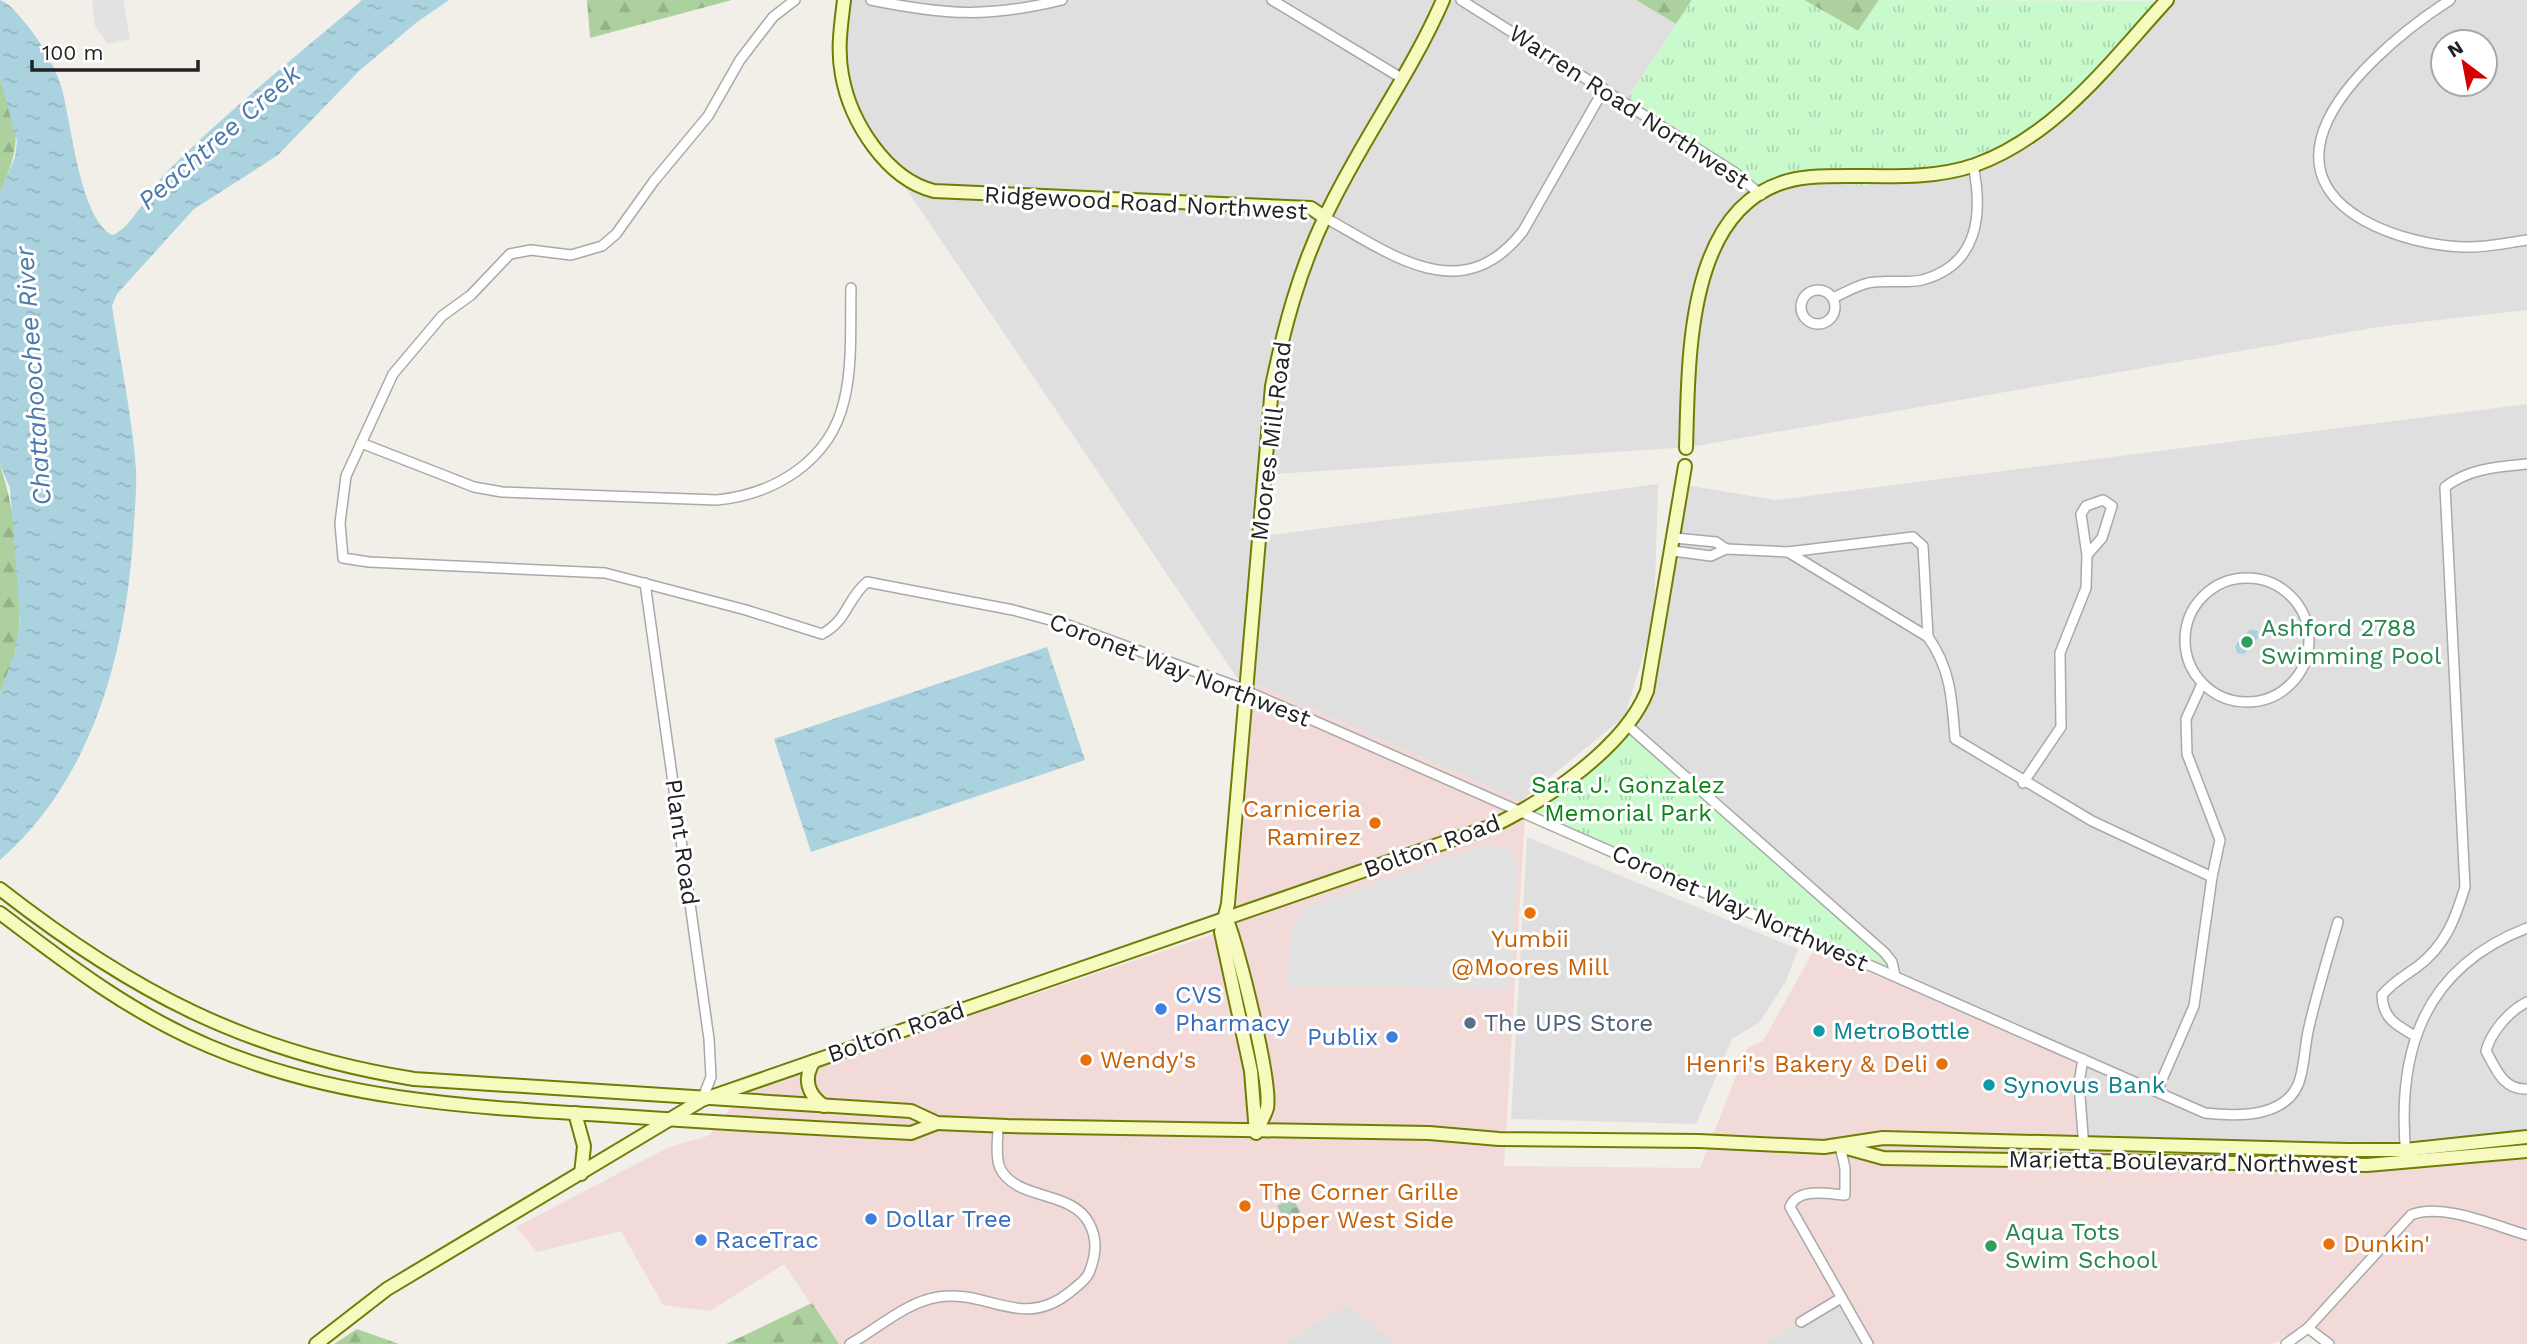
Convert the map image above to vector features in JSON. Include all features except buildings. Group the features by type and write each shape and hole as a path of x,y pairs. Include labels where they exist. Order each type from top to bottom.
{"street":[{"name":"Coronet Way Northwest","path":"795,0 765,28 740,60 708,116 654,181 616,234 602,246 571,255 531,250 510,254 471,295 442,316 393,374 346,476 340,523 343,558 369,562 605,573 822,634 837,626 855,593 867,582 1013,610 1065,624 1245,691 2205,1113 2231,1116 2277,1107 2294,1093 2301,1077 2308,1028 2338,922"},
{"name":"Ridgewood Road Northwest","path":"844,0 839,53 848,100 862,128 888,164 918,187 934,191 1311,208 1420,268 1455,272 1485,264 1506,250 1523,231 1604,89"},
{"path":"871,0 942,13 981,15 1062,0"},
{"path":"1272,0 1403,79"},
{"name":"Moores Mill Road","path":"1256,1133 1251,1071 1221,932 1226,918 1272,386 1292,301 1324,217 1403,79 1443,0"},
{"name":"Warren Road Northwest","path":"1461,0 1734,172 1760,194"},
{"path":"1686,448 1689,363 1698,287 1725,229 1741,210 1760,194 1785,183 1809,177 1926,174 1973,165 2021,143 2074,101 2166,0"},
{"path":"2450,0 2403,33 2346,93 2326,124 2320,141 2321,169 2326,185 2347,210 2405,238 2465,247 2527,240"},
{"path":"1833,299 1868,283 1924,279 1954,262 1970,242 1978,220 1979,195 1973,165"},
{"path":"361,443 474,487 502,492 718,500 744,497 770,489 792,476 810,460 839,418 848,385 851,288"},
{"path":"1812,290 1826,291 1833,299 1835,312 1827,322 1814,324 1803,317 1800,303 1812,290"},
{"path":"2415,1036 2389,1020 2382,1007 2382,995 2393,982 2430,957 2453,928 2465,887 2445,487 2460,476 2486,468 2527,464"},
{"name":"Bolton Road","path":"316,1344 387,1289 702,1100 1495,825 1522,812 1581,769 1640,709 1647,691 1674,545 1685,467"},
{"path":"2023,782 2061,727 2060,653 2086,588 2087,555 2081,514 2086,506 2103,500 2112,506 2102,538 2087,555"},
{"path":"1674,545 1716,542 1726,549 1788,552 1913,537 1923,546 1928,637"},
{"path":"1788,552 1928,637 1943,659 1952,700 1955,739 2092,821 2211,877"},
{"path":"2251,578 2275,584 2294,599 2306,620 2309,643 2303,667 2289,686 2269,699 2245,703 2222,698 2202,684 2188,663 2184,639 2190,614 2204,594 2226,581 2251,578"},
{"name":"Plant Road","path":"645,583 709,1039 711,1077 702,1100"},
{"path":"2157,1091 2194,1006 2211,877 2220,840 2187,754 2186,719 2202,684"},
{"path":"1627,725 1885,953 1892,962 1895,976"},
{"path":"0,889 103,964 153,994 243,1036 355,1069 414,1079 702,1100 911,1111 937,1123 998,1126 1256,1133 1429,1133 1499,1139 1840,1146 1883,1138 2290,1150 2405,1150 2527,1137"},
{"path":"5,917 90,982 168,1026 263,1066 362,1093 425,1102 575,1113 911,1133 937,1123"},
{"path":"2406,1163 2403,1089 2415,1036 2433,1001 2458,971 2486,948 2527,928"},
{"path":"2527,1002 2518,1006 2489,1038 2486,1051 2503,1081 2516,1090 2527,1089"},
{"path":"2083,1059 2079,1083 2085,1161"},
{"path":"814,1061 808,1070 808,1087 824,1106"},
{"path":"575,1113 584,1146 581,1174"},
{"path":"850,1344 921,1301 940,1296 961,1297 1028,1310 1063,1298 1087,1277 1096,1250 1094,1233 1086,1218 1071,1206 1009,1179 1000,1168 998,1126"},
{"path":"1840,1146 1845,1168 1845,1195 1800,1195 1793,1199 1790,1207 1868,1344"},
{"name":"Marietta Boulevard Northwest","path":"1840,1146 1883,1158 2308,1166 2406,1163 2527,1151"},
{"path":"2286,1344 2308,1328 2411,1215 2428,1210 2447,1212 2527,1235"},
{"path":"1801,1322 1841,1298"},
{"path":"2308,1328 2329,1344"}],"shaded area":[{"path":"92,0 123,0 130,39 108,44 95,26"},
{"path":"843,0 1636,0 1676,24 1626,101 1742,172 1784,187 1817,183 2057,118 2173,0 2527,0 2527,310 2378,327 1690,447 1260,475 1246,691 838,88"},
{"path":"2527,404 2527,1135 2081,1152 2079,1056 1525,817 1630,737 1659,667 1685,485 1776,500"},
{"path":"1658,484 1654,619 1625,716 1521,801 1254,683 1265,536"},
{"path":"1254,683 1521,801 1525,817 1504,1166 1700,1168 1747,1048 1763,1041 1814,950 2080,1057 2081,1152 2527,1135 2527,1344 2323,1344 2305,1334 2270,1344 1862,1344 1835,1299 1763,1344 1397,1344 1346,1305 1283,1344 838,1344 784,1264 710,1311 663,1305 621,1231 537,1252 516,1227 669,1147 708,1136 744,1092 1235,927"},
{"path":"1527,837 1798,949 1786,981 1760,1022 1732,1039 1696,1124 1511,1119"},
{"path":"1481,846 1512,849 1511,857 1518,863 1509,989 1287,987 1292,923 1301,921 1300,909"},
{"path":"1835,1299 1862,1344 1763,1344"},
{"path":"1346,1305 1397,1344 1283,1344"}],"green space":[{"path":"587,0 732,0 590,38"},
{"path":"1636,0 1692,0 1676,24"},
{"path":"1692,0 1804,0 1858,31 1879,0 2173,1 2057,118 1978,173 1864,185 1817,183 1784,187 1761,201 1742,172 1626,101"},
{"path":"1804,0 1879,0 1858,31"},
{"path":"0,78 12,111 16,136 12,162 0,194"},
{"path":"0,465 15,532 20,607 15,652 0,693"},
{"name":"Sara J. Gonzalez Memorial Park","path":"1627,725 1894,968 1522,812"},
{"path":"1292,1197 1301,1213 1286,1222 1277,1206"},
{"path":"812,1303 839,1344 726,1344"},
{"path":"357,1329 399,1344 334,1344"}],"water":[{"path":"0,0 11,7 27,25 55,70 65,102 84,190 101,225 112,235 126,226 164,175 211,129 362,0 449,0 417,22 359,71 278,155 194,209 117,294 112,306 132,428 136,478 129,583 122,627 112,671 80,754 58,793 32,828 0,860 0,693 15,652 20,619 10,488 0,465 0,194 15,157 17,141 0,78"},
{"name":"Ashford 2788 Swimming Pool","path":"2250,629 2257,631 2259,637 2244,654 2237,653 2235,646"},
{"path":"1047,647 1085,760 811,852 774,739"}],"place":[{"name":"Ashford 2788 Swimming Pool","path":"2247,642"},
{"name":"Carniceria Ramirez","path":"1375,823"},
{"name":"Yumbii @Moores Mill","path":"1530,913"},
{"name":"CVS Pharmacy","path":"1161,1009"},
{"name":"The UPS Store","path":"1470,1023"},
{"name":"MetroBottle","path":"1819,1031"},
{"name":"Publix","path":"1392,1037"},
{"name":"Wendy's","path":"1086,1060"},
{"name":"Henri's Bakery & Deli","path":"1942,1064"},
{"name":"Synovus Bank","path":"1989,1085"},
{"name":"The Corner Grille Upper West Side","path":"1245,1206"},
{"name":"Dollar Tree","path":"871,1219"},
{"name":"RaceTrac","path":"701,1240"},
{"name":"Dunkin'","path":"2329,1244"},
{"name":"Aqua Tots Swim School","path":"1991,1246"}],"water label":[{"name":"Peachtree Creek","path":"219,137"},
{"name":"Chattahoochee River","path":"33,376"}]}
